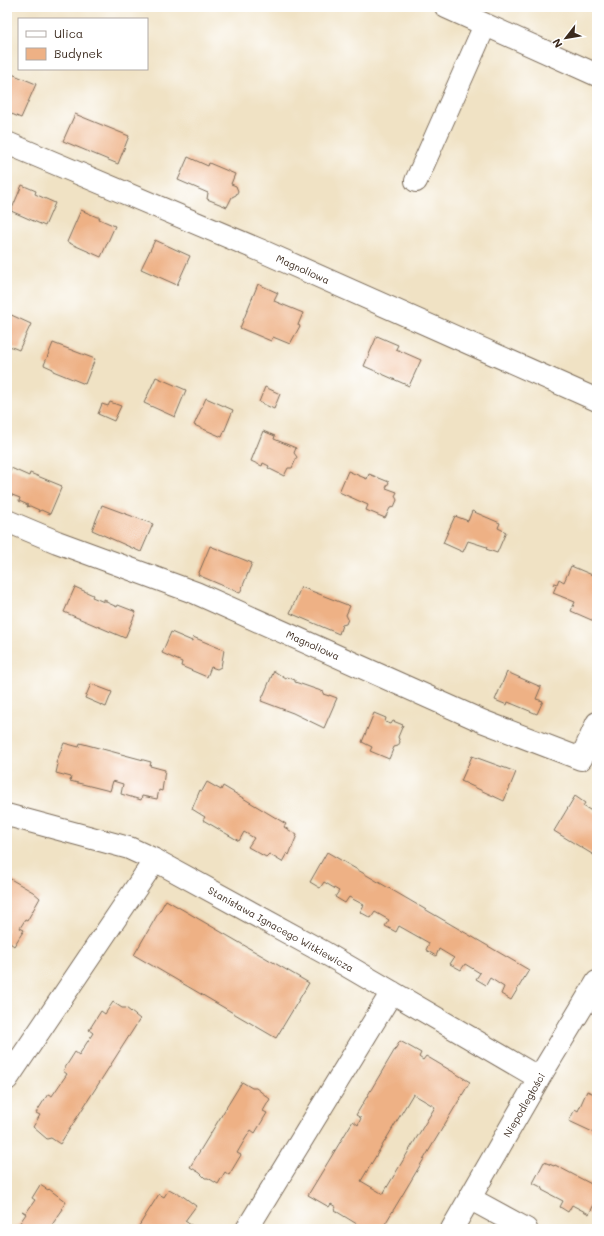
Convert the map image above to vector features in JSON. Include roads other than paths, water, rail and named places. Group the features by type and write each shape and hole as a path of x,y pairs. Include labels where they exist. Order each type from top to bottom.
{"street":[{"path":"446,7 597,75"},
{"path":"416,181 485,25"},
{"name":"Magnoliowa","path":"7,143 262,251 597,400"},
{"name":"Magnoliowa","path":"7,521 57,542 196,593 482,722 581,759 597,723"},
{"name":"Stanisława Ignacego Witkiewicza","path":"7,815 129,848 155,860 392,992 539,1078"},
{"path":"7,1079 155,860"},
{"name":"Niepodległości","path":"452,1229 471,1199 539,1078 597,982"},
{"path":"247,1229 392,992"},
{"path":"471,1199 526,1229"}]}
